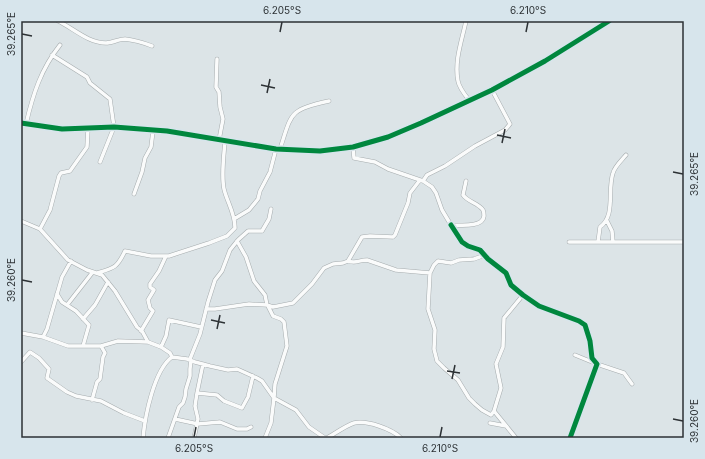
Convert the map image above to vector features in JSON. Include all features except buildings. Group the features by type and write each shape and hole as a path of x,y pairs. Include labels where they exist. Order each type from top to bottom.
{"street":[{"path":"58,21 67,25 86,38 106,43 124,39 152,46"},
{"path":"466,21 461,39 458,62 458,82 468,100"},
{"path":"60,45 48,61 33,94 23,124 62,129 114,127 166,131 226,142 278,149 320,150 353,147 388,137 421,124 468,100 492,90 545,61 609,21"},
{"path":"52,55 87,77 90,83 110,99 114,127 100,162"},
{"path":"217,59 216,87 219,92 220,108 223,118 219,140"},
{"path":"348,261 362,237 392,237 395,235 408,203 410,194 427,175 445,166 475,146 498,134 510,124 492,90"},
{"path":"234,219 249,210 256,203 260,191 270,172 289,120 293,114 307,106 329,101"},
{"path":"40,229 50,210 59,176 61,173 67,172 72,168 88,147 88,129"},
{"path":"134,194 142,172 145,158 151,147 153,131"},
{"path":"21,221 40,229 71,261 92,273 113,269 116,267 125,251 151,256 166,256 209,243 227,236 235,228 234,219 224,187 223,169 226,142"},
{"path":"353,147 354,158 375,162 432,187 436,193 442,210 462,242 468,246 480,250 488,259 506,273 511,285 539,306 579,321 585,325 590,341 592,358 597,364"},
{"path":"613,242 612,231 607,221 611,201 612,174 617,165 626,155"},
{"path":"451,225 477,224 484,218 483,210 463,195 466,181"},
{"path":"168,438 174,419 185,397 190,376 191,360 215,280 222,271 230,250 237,241 248,231 262,230 269,219 271,209"},
{"path":"598,242 600,227 607,221"},
{"path":"237,241 246,257 254,281 265,296 273,316 284,322 287,346 275,384 270,423 265,438"},
{"path":"569,242 684,242"},
{"path":"485,255 474,259 459,260 451,263 438,261 430,273 428,309 435,330 434,349 437,361 458,380 469,398 482,410 491,415 494,411 500,388 496,364 503,347 504,318 524,295"},
{"path":"141,331 153,312 150,308 148,300 154,290 150,284 159,271 166,256"},
{"path":"206,309 249,304 273,307 293,303 312,284 324,268 333,264 348,261 354,263 367,260 396,270 430,273"},
{"path":"43,337 47,329 62,278 71,261"},
{"path":"67,305 92,273"},
{"path":"97,273 102,275 115,291 148,342"},
{"path":"83,319 95,305 108,282"},
{"path":"57,294 62,302 76,311 89,325 83,346"},
{"path":"161,347 166,336 169,320 202,327"},
{"path":"21,333 43,337 68,346 101,346 118,341 148,342 161,347 170,353 172,357 191,360 228,370 237,369 254,376 262,381 274,398 296,410 309,427 326,438 354,423 366,423 393,431 401,438"},
{"path":"92,400 97,382 100,379 103,357 105,353 101,346"},
{"path":"21,362 30,352 39,358 49,369 47,378 67,392 76,396 101,401 124,413 145,421"},
{"path":"575,355 624,373 632,384"},
{"path":"143,438 145,421 154,383 164,365 172,357"},
{"path":"194,438 198,424 198,415 195,406 196,393 203,364"},
{"path":"570,438 597,364"},
{"path":"196,393 217,395 224,401 242,408 248,397 254,376"},
{"path":"494,411 516,438"},
{"path":"174,419 198,424 220,422 237,428 247,429 251,427"},
{"path":"490,423 506,426"}],"cycle path":[{"path":"21,123 62,129 114,127 167,131 276,149 320,151 353,147 388,137 492,90 545,61 609,21"},
{"path":"451,225 462,242 468,246 480,250 488,259 506,273 511,285 523,295 539,306 579,321 585,325 590,341 592,358 597,364 570,438"}]}
